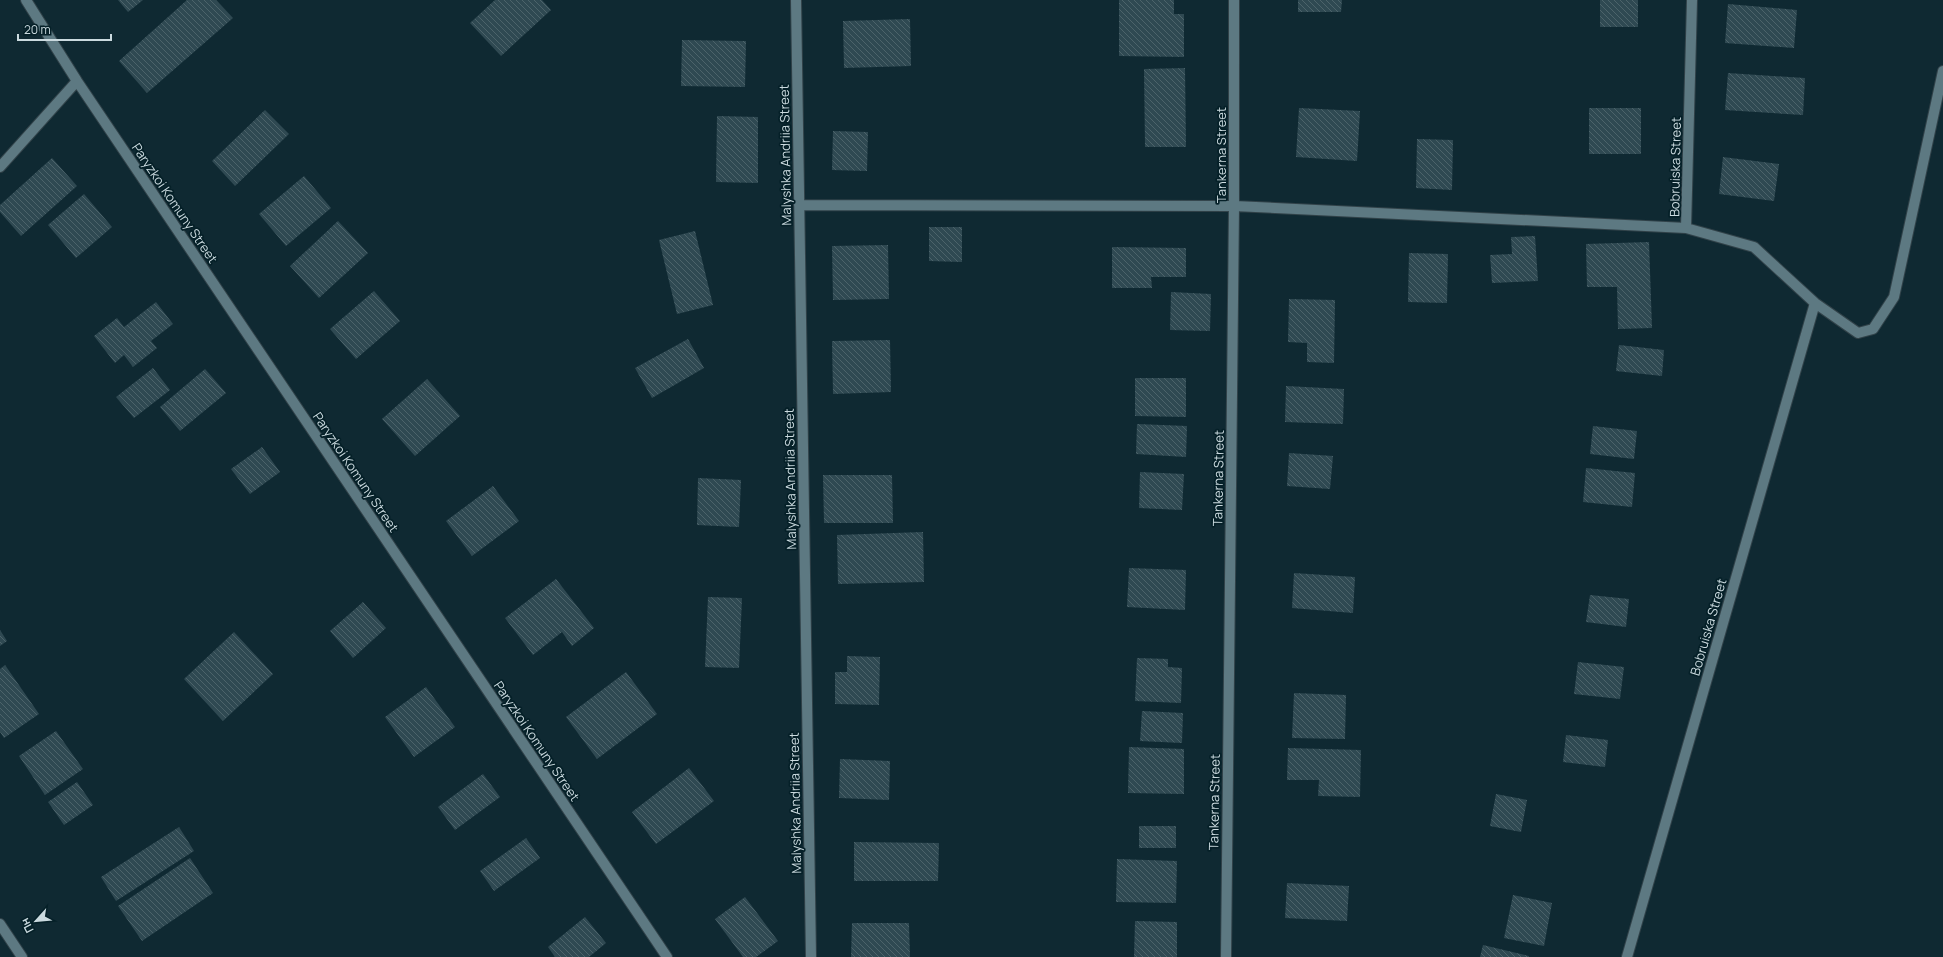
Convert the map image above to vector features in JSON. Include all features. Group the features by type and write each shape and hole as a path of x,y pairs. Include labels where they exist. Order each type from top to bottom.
{"street":[{"name":"Paryzkoi Komuny Street","path":"26,0 77,81 667,957"},
{"name":"Malyshka Andriia Street","path":"796,0 798,205 811,957"},
{"name":"Tankerna Street","path":"1226,957 1234,206 1234,0"},
{"name":"Bobruiska Street","path":"1692,0 1686,228 1754,247 1815,303 1858,333 1873,329 1894,297 1943,71"},
{"path":"0,167 77,81"},
{"path":"798,205 1234,206 1686,228"},
{"name":"Bobruiska Street","path":"1627,957 1815,303"},
{"path":"0,924 22,957"}],"building":[{"path":"118,0 143,0 128,12"},
{"path":"187,0 216,0 233,18 147,93 119,61"},
{"path":"495,0 542,0 551,10 501,56 470,23"},
{"path":"1119,0 1174,0 1174,14 1184,14 1184,57 1119,56"},
{"path":"1298,0 1342,0 1341,12 1298,12"},
{"path":"1600,0 1638,0 1638,27 1600,27"},
{"path":"1728,4 1797,10 1794,48 1725,43"},
{"path":"910,19 911,66 844,68 843,21"},
{"path":"682,40 746,41 745,87 681,86"},
{"path":"1185,68 1186,147 1145,147 1144,69"},
{"path":"1728,73 1805,78 1803,115 1725,110"},
{"path":"1299,108 1360,111 1357,161 1296,157"},
{"path":"1589,108 1641,108 1641,154 1589,154"},
{"path":"265,110 289,134 235,186 212,161"},
{"path":"717,116 758,117 758,183 716,182"},
{"path":"833,131 868,132 867,171 832,170"},
{"path":"1417,139 1453,140 1452,190 1416,188"},
{"path":"1723,157 1779,164 1774,201 1719,194"},
{"path":"52,158 77,186 21,236 0,212 0,205"},
{"path":"304,176 331,208 286,246 259,214"},
{"path":"84,194 112,227 76,258 48,225"},
{"path":"338,221 368,253 319,298 290,266"},
{"path":"929,227 962,227 962,262 929,261"},
{"path":"695,231 713,305 677,314 659,240"},
{"path":"1535,236 1538,281 1492,283 1490,255 1512,254 1511,237"},
{"path":"1649,242 1652,328 1618,329 1617,287 1587,287 1586,244"},
{"path":"888,245 889,299 833,300 832,246"},
{"path":"1112,247 1186,248 1186,277 1151,277 1152,288 1112,288"},
{"path":"1409,253 1448,254 1447,303 1408,302"},
{"path":"374,291 400,321 356,359 330,329"},
{"path":"1171,292 1211,294 1210,331 1170,330"},
{"path":"1289,299 1335,300 1334,363 1307,362 1307,343 1288,342"},
{"path":"156,302 173,324 151,341 157,348 133,367 124,355 115,363 94,336 117,318 124,327"},
{"path":"688,339 704,368 652,398 635,368"},
{"path":"890,340 891,392 833,394 832,341"},
{"path":"1619,345 1664,350 1662,376 1616,371"},
{"path":"153,368 170,390 134,418 116,397"},
{"path":"205,369 226,393 180,431 160,407"},
{"path":"1135,378 1186,378 1186,417 1135,416"},
{"path":"427,379 460,416 415,456 382,419"},
{"path":"1286,386 1344,389 1343,424 1285,422"},
{"path":"1137,424 1187,426 1186,457 1136,454"},
{"path":"1593,426 1637,431 1634,459 1590,454"},
{"path":"262,447 280,472 250,494 231,469"},
{"path":"1289,453 1333,456 1330,489 1287,486"},
{"path":"1586,468 1635,473 1632,507 1583,502"},
{"path":"1140,472 1184,474 1182,510 1139,508"},
{"path":"823,475 892,475 893,523 824,523"},
{"path":"698,478 741,480 739,527 697,525"},
{"path":"493,486 519,521 472,556 446,521"},
{"path":"923,532 924,582 838,584 837,535"},
{"path":"1129,568 1186,570 1185,610 1127,607"},
{"path":"1294,573 1355,577 1353,613 1292,608"},
{"path":"556,579 594,628 572,646 562,632 533,655 505,618"},
{"path":"1590,595 1629,599 1626,627 1586,622"},
{"path":"708,597 742,598 739,668 705,667"},
{"path":"363,602 386,628 353,658 330,631"},
{"path":"0,630 7,641 0,646"},
{"path":"234,632 273,674 223,721 184,679"},
{"path":"847,656 880,657 879,705 835,704 835,672 847,672"},
{"path":"1137,658 1168,659 1168,667 1182,668 1181,703 1135,701"},
{"path":"1578,662 1624,667 1620,699 1574,694"},
{"path":"5,665 39,714 4,738 0,732 0,669"},
{"path":"626,672 657,714 597,759 566,717"},
{"path":"426,687 455,727 414,757 385,717"},
{"path":"1294,693 1346,695 1345,739 1292,738"},
{"path":"1142,711 1183,713 1182,743 1140,741"},
{"path":"56,731 83,769 45,795 19,756"},
{"path":"1566,735 1608,740 1605,767 1563,762"},
{"path":"1129,747 1184,749 1184,794 1128,793"},
{"path":"1288,748 1361,750 1360,797 1318,796 1319,780 1287,780"},
{"path":"840,759 890,761 889,800 839,798"},
{"path":"689,768 714,801 656,844 632,812"},
{"path":"483,774 500,797 455,830 438,807"},
{"path":"77,782 93,805 64,825 48,802"},
{"path":"1496,794 1527,800 1521,832 1490,826"},
{"path":"1139,826 1176,826 1176,848 1139,848"},
{"path":"179,827 194,851 116,901 101,877"},
{"path":"526,838 540,858 494,891 480,871"},
{"path":"854,842 939,843 938,881 854,881"},
{"path":"190,858 213,893 142,941 118,906"},
{"path":"1117,859 1177,861 1176,903 1116,902"},
{"path":"1287,883 1349,886 1347,921 1285,918"},
{"path":"1513,895 1552,903 1544,946 1504,938"},
{"path":"745,897 778,941 756,957 743,957 715,919"},
{"path":"585,917 606,943 589,957 555,957 548,947"},
{"path":"1135,921 1177,922 1177,957 1134,957"},
{"path":"852,923 909,923 910,957 851,957"},
{"path":"1483,945 1529,956 1529,957 1480,957"}]}
